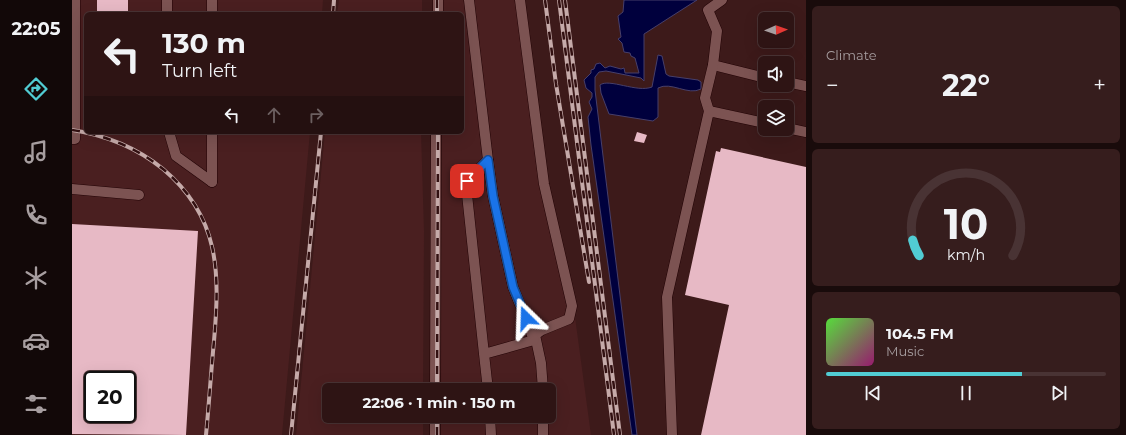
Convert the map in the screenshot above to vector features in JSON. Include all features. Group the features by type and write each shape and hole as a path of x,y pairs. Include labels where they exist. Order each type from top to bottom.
{"street":[{"path":"74,139 75,0"},
{"path":"167,0 167,12"},
{"path":"212,0 212,12"},
{"path":"438,0 438,12"},
{"path":"469,0 493,196 513,287 534,340 541,363 542,383"},
{"path":"520,0 544,184 572,306 569,319 540,330 535,335 534,340"},
{"path":"672,435 667,296 709,110 705,98 713,65 717,32 708,10 722,0"},
{"path":"713,65 758,76"},
{"path":"794,83 806,86"},
{"path":"709,110 758,121"},
{"path":"794,129 806,132"},
{"path":"170,134 176,156 212,182 212,134"},
{"path":"435,383 436,134"},
{"path":"487,383 466,185 468,180 488,160"},
{"path":"72,189 139,195"},
{"path":"484,354 534,340"},
{"path":"435,423 435,435"},
{"path":"490,423 491,435"},
{"path":"543,423 543,435"}],"shaded area":[{"path":"72,0 323,0 322,12 84,12 84,134 310,134 282,435 72,435"},
{"path":"339,0 422,0 422,12 337,12"},
{"path":"443,0 523,0 548,201 572,295 591,435 441,435 441,423 556,423 556,383 441,383 442,134 464,134 464,12 443,12"},
{"path":"624,0 697,0 644,34 644,81 641,78 606,71 599,72 595,77 595,90 637,435 632,435 591,145 588,117 592,109 589,102 592,97 592,93 586,88 584,80 591,73 591,70 594,69 596,64 600,63 605,68 610,66 621,69 624,68 625,73 639,73 635,58 631,56 630,53 624,52 622,43 618,39 621,37 618,16 623,12"},
{"path":"658,55 662,56 666,74 669,76 698,80 701,82 701,89 691,91 668,86 658,88 658,117 653,121 609,114 601,93 600,85 610,83 639,88 652,87"},
{"path":"325,134 421,134 424,231 423,383 322,383 322,423 423,423 423,435 296,435"}],"building":[{"path":"97,0 128,0 128,12 97,12"},
{"path":"637,132 647,135 644,143 634,141"},
{"path":"721,148 806,167 806,435 701,435 729,305 685,295 716,151 720,152"},
{"path":"72,224 198,231 186,435 72,434"}],"railway":[{"path":"333,12 334,0"},
{"path":"437,0 437,12"},
{"path":"545,0 556,84 589,282"},
{"path":"559,0 614,435"},
{"path":"565,0 620,435"},
{"path":"72,130 84,132"},
{"path":"92,134 131,149 163,169 182,187 196,206 206,226 216,269 217,292 206,435"},
{"path":"291,435 321,134"},
{"path":"437,383 438,134"},
{"path":"437,423 437,435"}],"route":[{"path":"467,181 483,163 488,160 496,213 503,236 513,287 526,318"}]}
